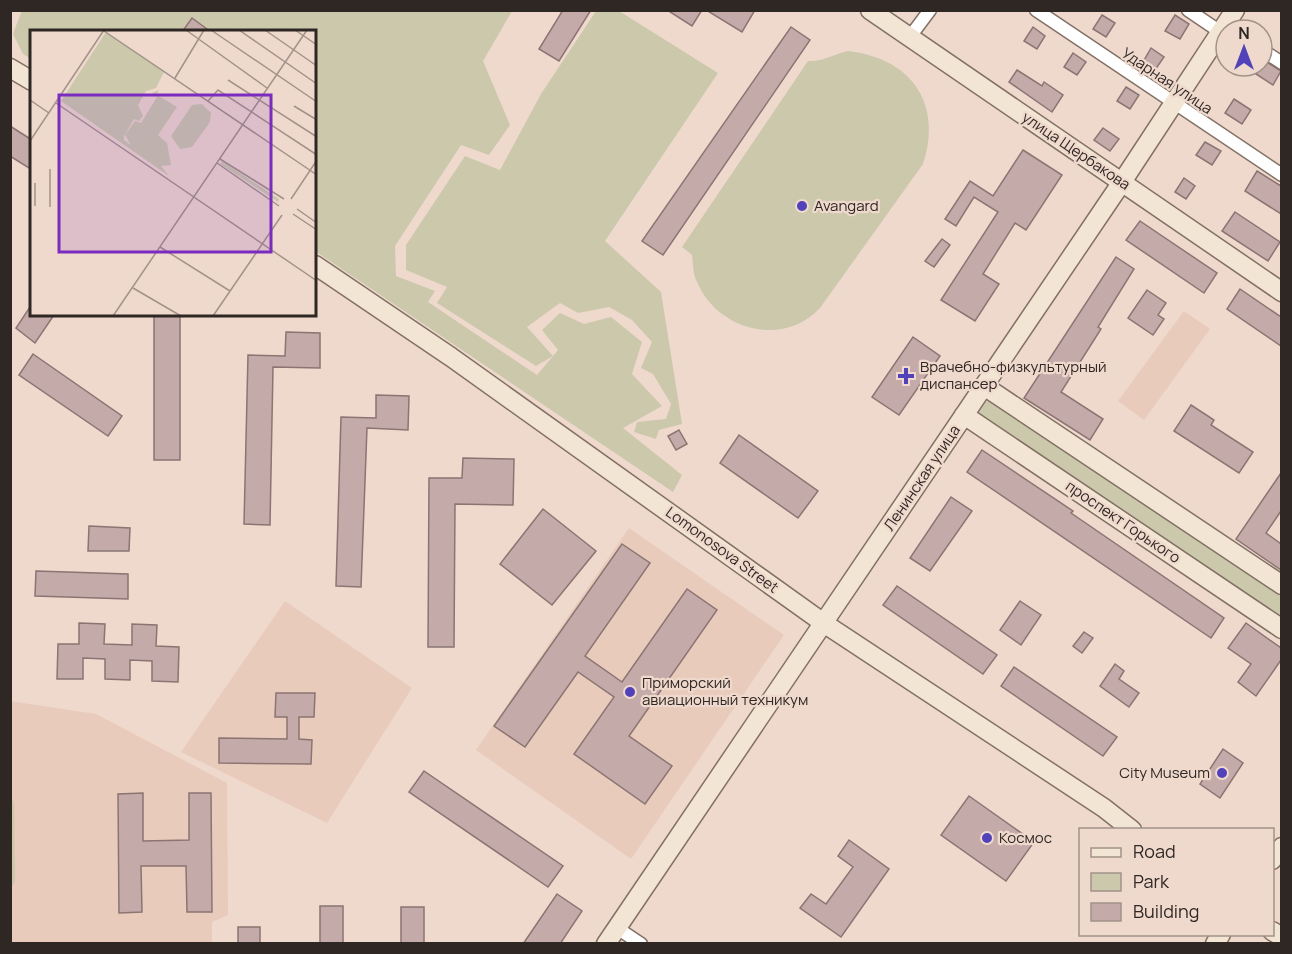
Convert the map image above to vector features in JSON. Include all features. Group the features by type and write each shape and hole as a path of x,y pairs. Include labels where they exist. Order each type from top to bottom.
{"main road":[{"name":"улица Щербакова","path":"870,10 1281,292"},
{"name":"Ленинская улица","path":"606,944 733,754 825,624 1214,45"},
{"path":"10,68 30,80"},
{"name":"Lomonosova Street","path":"316,266 461,364 825,624 1104,808 1129,828"},
{"path":"984,386 1281,585"},
{"name":"проспект Горького","path":"964,415 1281,629"}],"street":[{"path":"909,38 930,10"},
{"name":"Ударная улица","path":"1036,10 1281,175"},
{"path":"1188,10 1214,26"},
{"path":"617,927 641,944"}],"shaded area":[{"path":"1184,311 1210,329 1144,420 1118,401"},
{"name":"Приморский авиационный техникум","path":"629,528 784,635 631,859 476,750"},
{"path":"285,601 412,688 327,823 181,752"},
{"path":"10,701 96,714 227,783 228,915 212,922 212,943 11,943"}],"green space":[{"path":"22,10 512,11 483,61 510,125 489,155 461,145 395,246 396,276 435,291 428,302 537,375 558,350 542,330 560,313 584,324 611,317 642,342 632,374 662,406 623,428 682,475 673,492 316,252 316,30 30,30 30,58 23,54 13,34"},
{"path":"596,11 619,11 718,73 605,241 661,292 682,424 659,430 656,439 634,432 637,422 666,419 671,404 653,374 641,368 652,342 632,320 609,307 578,313 560,303 527,327 553,356 536,366 437,303 447,287 406,270 406,245 465,156 500,170 541,94"},
{"name":"Avangard","path":"848,51 870,55 889,63 905,74 917,87 925,103 929,122 928,142 923,164 820,308 805,320 788,328 770,330 752,328 735,322 719,312 707,299 696,279 692,255 682,247 808,61"},
{"path":"991,401 1281,594 1281,622 980,418 978,408 982,402"},
{"path":"11,796 14,803 15,881 11,889"}],"building":[{"path":"563,10 591,10 559,61 539,49"},
{"path":"667,10 702,10 692,26"},
{"path":"706,10 755,10 742,32"},
{"path":"1102,15 1115,23 1106,37 1093,29"},
{"path":"1175,15 1189,24 1180,39 1165,31"},
{"path":"192,18 208,30 183,30"},
{"path":"791,27 810,40 663,255 642,241"},
{"path":"1033,27 1045,36 1037,49 1024,41"},
{"path":"1151,48 1164,57 1155,70 1143,62"},
{"path":"1073,53 1086,62 1077,75 1064,67"},
{"path":"1274,67 1281,71 1273,85 1262,78 1274,78"},
{"path":"1017,70 1042,86 1044,82 1063,95 1052,112 1009,82"},
{"path":"1126,87 1139,95 1130,109 1117,101"},
{"path":"1234,99 1251,110 1242,124 1225,113"},
{"path":"10,126 30,139 30,169 10,156"},
{"path":"1103,128 1119,139 1110,151 1094,140"},
{"path":"1205,142 1221,151 1212,165 1196,155"},
{"path":"1023,150 1062,175 1026,230 1015,223 983,274 999,284 975,321 941,300 998,212 974,197 956,226 945,219 970,181 993,196"},
{"path":"1257,171 1281,186 1281,214 1245,191"},
{"path":"1184,178 1195,186 1186,199 1175,192"},
{"path":"1235,212 1280,242 1268,261 1222,231"},
{"path":"1140,221 1217,273 1204,293 1126,240"},
{"path":"942,239 950,245 934,267 925,261"},
{"path":"1116,257 1134,269 1098,327 1101,329 1061,392 1103,419 1090,440 1024,398"},
{"path":"1240,289 1281,317 1281,346 1227,309"},
{"path":"1147,290 1166,303 1158,315 1164,319 1153,335 1128,318"},
{"path":"30,307 30,316 53,316 35,343 16,328"},
{"path":"154,316 180,316 180,460 154,460"},
{"path":"286,332 320,333 320,368 273,367 270,525 244,524 248,355 285,356"},
{"name":"Врачебно-физкультурный диспансер","path":"913,337 940,356 899,415 872,397"},
{"path":"33,354 122,416 108,436 19,375"},
{"path":"376,395 409,396 408,430 367,428 361,587 336,586 341,417 376,418"},
{"path":"1191,405 1214,420 1211,425 1253,452 1239,473 1174,431"},
{"path":"679,430 687,444 676,450 668,436"},
{"path":"739,435 818,491 798,518 720,463"},
{"path":"982,450 1224,618 1211,638 967,472"},
{"path":"463,458 514,459 513,505 455,504 454,647 428,647 429,478 462,478"},
{"path":"1281,473 1281,511 1266,533 1281,544 1281,570 1236,539"},
{"path":"951,497 972,511 930,571 910,558"},
{"path":"543,509 596,551 552,605 500,564"},
{"path":"89,526 130,528 129,551 88,551"},
{"path":"622,544 650,563 585,656 622,682 687,589 717,610 629,736 672,766 645,804 574,754 614,697 578,672 525,747 494,726"},
{"path":"36,571 128,574 128,599 35,596"},
{"path":"897,586 997,655 983,674 883,605"},
{"path":"1020,601 1041,615 1021,645 1000,630"},
{"path":"79,623 105,624 104,644 132,645 132,624 157,625 156,646 179,647 178,682 152,681 152,661 130,660 130,680 105,679 105,659 83,658 83,679 57,679 58,644 79,644"},
{"path":"1246,623 1281,648 1281,660 1256,696 1238,682 1251,664 1228,648"},
{"path":"1084,632 1093,638 1082,653 1073,646"},
{"path":"1115,664 1124,671 1119,679 1139,693 1129,707 1100,686"},
{"path":"1014,667 1117,737 1103,756 1001,686"},
{"path":"276,693 315,693 314,717 299,717 299,739 312,740 311,764 219,763 219,738 287,739 287,717 275,717"},
{"name":"City Museum","path":"1223,749 1243,763 1220,798 1200,784"},
{"path":"424,771 563,866 548,887 409,792"},
{"path":"143,793 143,841 189,840 189,793 211,793 212,912 187,912 186,866 141,866 142,912 119,913 118,794"},
{"name":"Космос","path":"969,796 1034,842 1006,881 941,835"},
{"path":"849,840 889,869 841,937 800,908 811,894 826,904 853,867 838,856"},
{"path":"557,894 582,911 560,944 523,944"},
{"path":"320,906 343,906 343,944 320,944"},
{"path":"401,907 424,907 424,944 401,944"},
{"path":"238,927 260,927 260,944 238,944"}],"place":[{"name":"Avangard","path":"802,206"},
{"name":"Врачебно-физкультурный диспансер","path":"906,376"},
{"name":"Приморский авиационный техникум","path":"630,692"},
{"name":"City Museum","path":"1222,773"},
{"name":"Космос","path":"987,838"}]}
